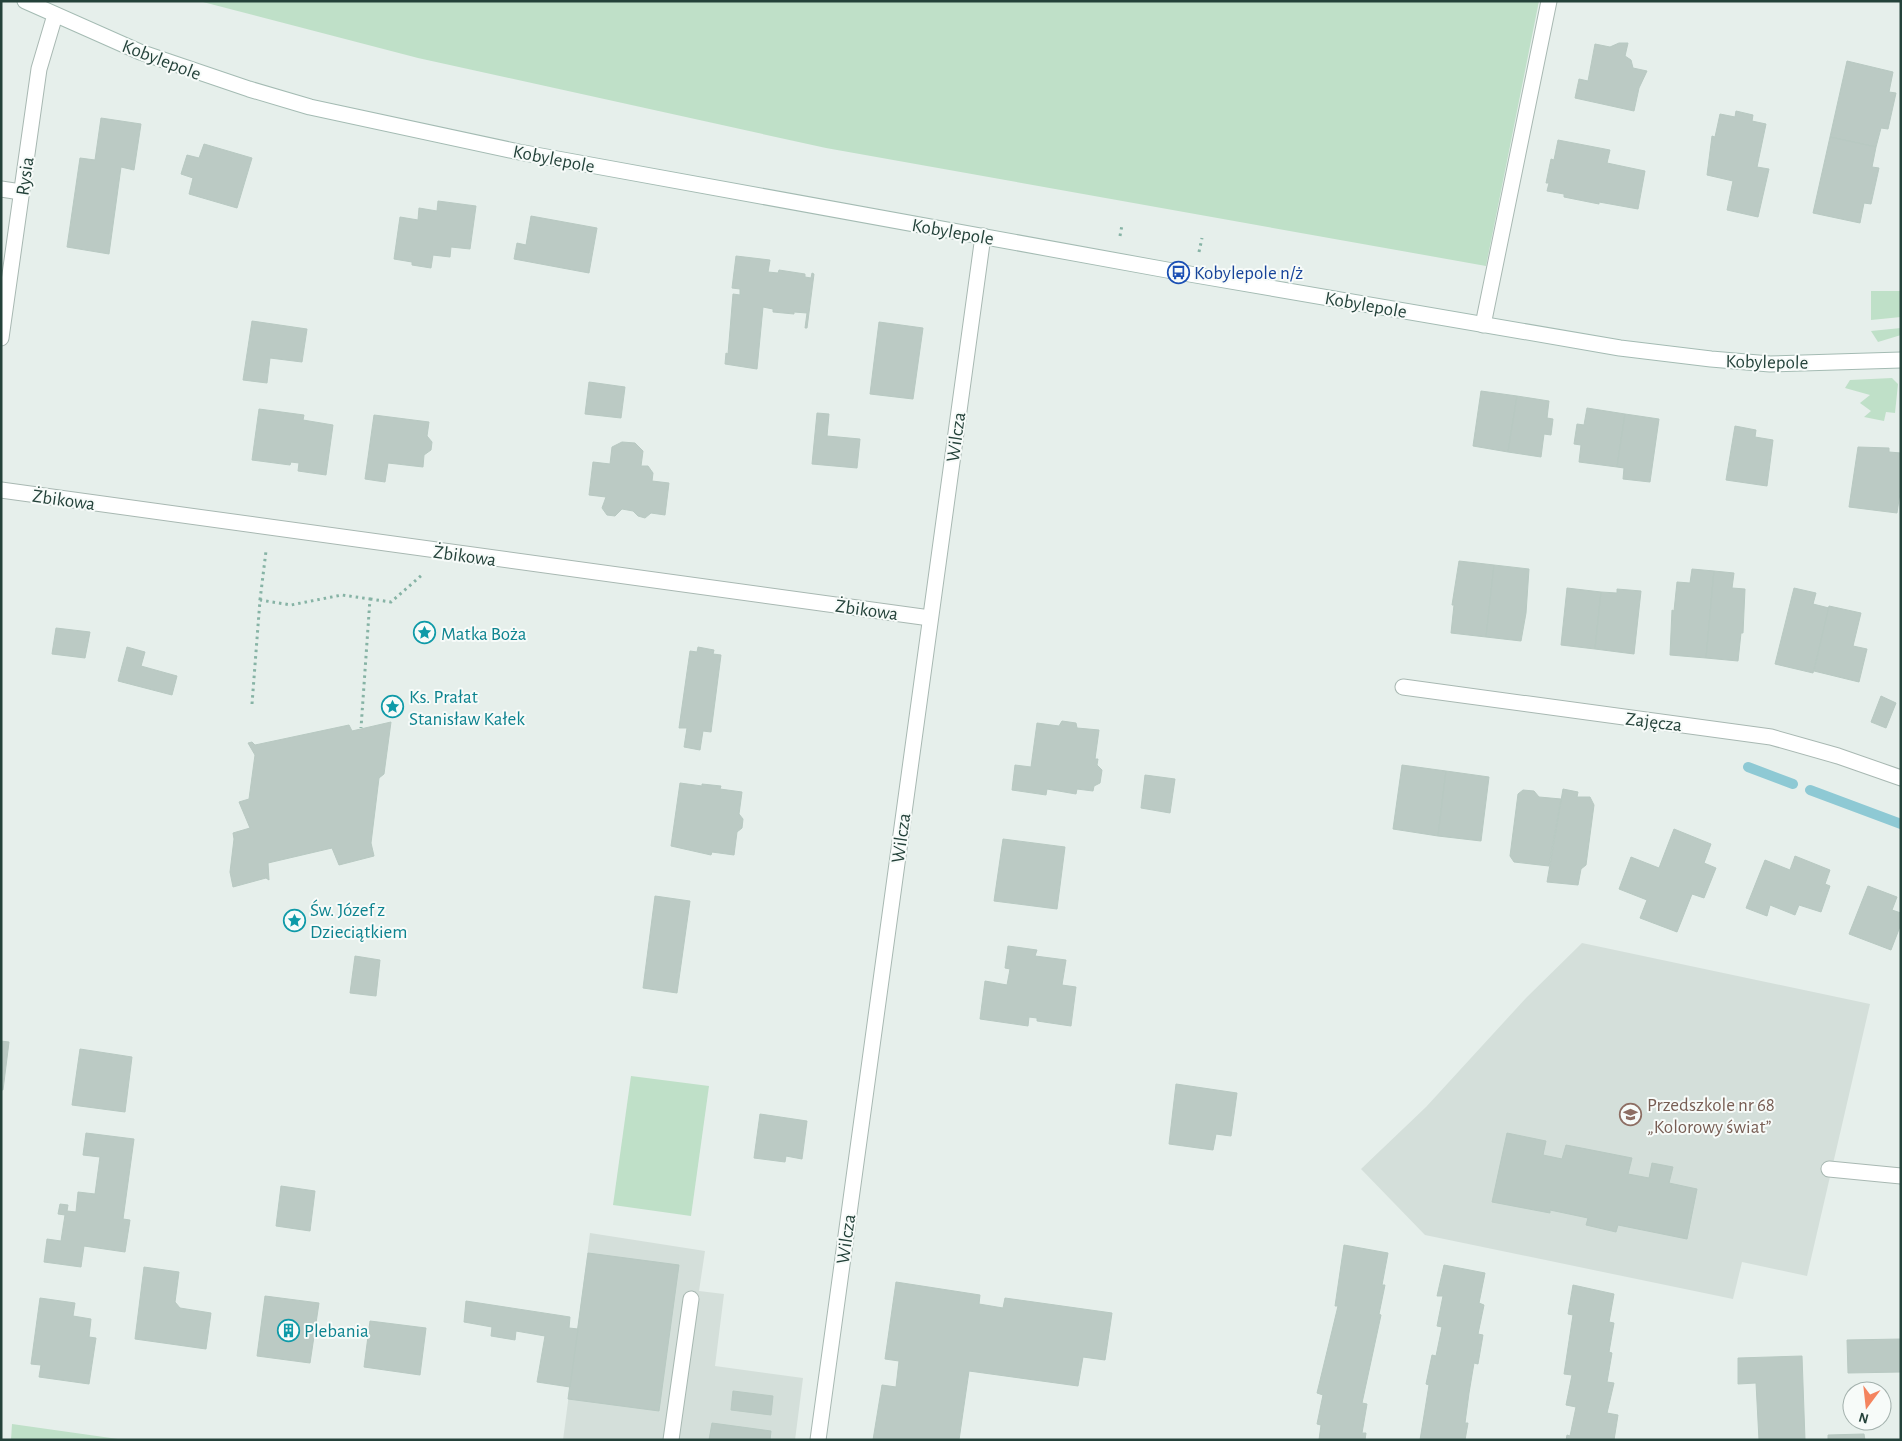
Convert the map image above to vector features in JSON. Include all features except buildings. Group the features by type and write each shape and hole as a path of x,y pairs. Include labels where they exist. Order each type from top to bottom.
{"street":[{"name":"Kobylepole","path":"25,1 193,72 310,107 528,154 1620,348 1712,360 1770,364 1901,360"},
{"path":"1483,325 1549,1"},
{"name":"Rysia","path":"1,338 39,69 55,15"},
{"path":"1,189 21,192"},
{"name":"Wilcza","path":"818,1440 983,236"},
{"name":"Żbikowa","path":"1,490 930,618"},
{"name":"Zajęcza","path":"1403,688 1771,737 1838,756 1901,778"},
{"path":"1829,1169 1901,1176"},
{"path":"671,1440 691,1299"}],"path":[{"path":"252,704 260,600 267,548"},
{"path":"260,600 291,604 342,595 391,602 428,569"},
{"path":"361,728 370,599"}],"shaded area":[{"name":"Przedszkole nr 68 „Kolorowy świat”","path":"1582,943 1870,1004 1807,1276 1742,1262 1733,1299 1425,1235 1361,1169 1426,1107 1526,998"},
{"path":"590,1233 705,1251 699,1291 724,1294 715,1366 803,1378 795,1440 563,1440"}],"green space":[{"path":"199,1 1539,1 1486,266 826,148 418,58"},
{"path":"1871,291 1901,291 1901,317 1871,320"},
{"path":"1901,328 1901,335 1878,342 1871,331"},
{"path":"1892,378 1898,384 1895,413 1886,412 1884,421 1864,417 1871,411 1860,403 1870,395 1845,388 1850,380"},
{"path":"631,1076 709,1086 691,1216 613,1205"},
{"path":"12,1424 125,1440 11,1440"}],"waterway":[{"path":"1748,767 1793,784"},
{"path":"1810,790 1901,824"}],"place":[{"name":"Kobylepole n/ż","path":"1178,272"},
{"name":"Matka Boża","path":"425,633"},
{"name":"Ks. Prałat Stanisław Kałek","path":"393,707"},
{"name":"Św. Józef z Dzieciątkiem","path":"294,920"},
{"name":"Przedszkole nr 68 „Kolorowy świat”","path":"1631,1115"},
{"name":"Plebania","path":"288,1330"}]}
